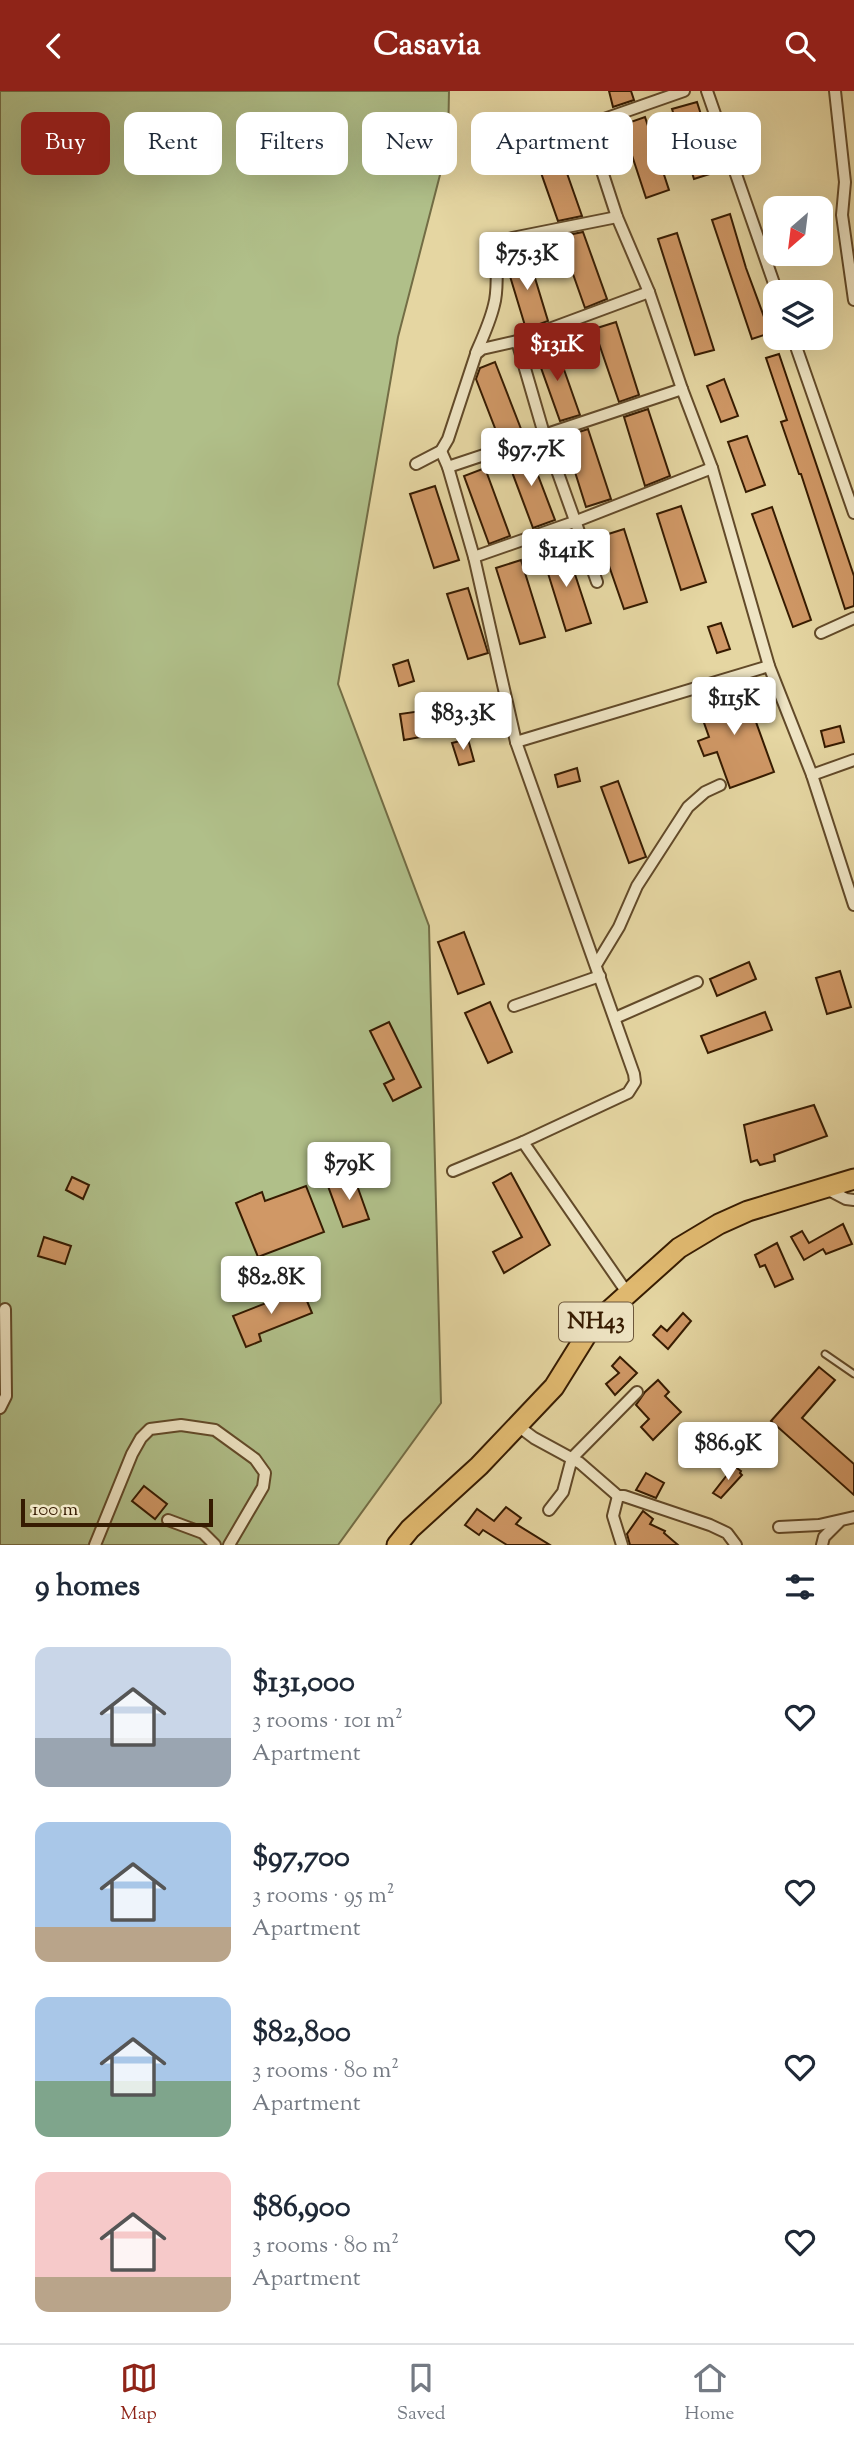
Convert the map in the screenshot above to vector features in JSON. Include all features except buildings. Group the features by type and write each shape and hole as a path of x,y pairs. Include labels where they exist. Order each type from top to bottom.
{"highway":[{"name":"NH43","path":"397,1545 410,1529 518,1426 554,1387 592,1326 653,1268 679,1248 719,1224 748,1211 854,1179"}],"street":[{"path":"684,91 587,125 617,217 649,292 712,468 769,666 812,775 854,905"},
{"path":"707,91 773,280"},
{"path":"835,91 849,181 842,215 854,300"},
{"path":"416,464 441,451 448,439 495,302 498,255 503,245 512,238 617,217"},
{"path":"476,354 482,349 517,341 649,292"},
{"path":"517,341 544,434 597,582"},
{"path":"797,350 854,513"},
{"path":"448,467 682,389"},
{"path":"441,451 474,557 516,742 634,1074 633,1087 628,1093 453,1171"},
{"path":"474,557 574,522 712,468"},
{"path":"821,633 854,618"},
{"path":"516,742 769,666"},
{"path":"812,775 854,760"},
{"path":"514,1006 598,971 637,886 688,807 705,792 720,785"},
{"path":"615,1018 697,982"},
{"path":"523,1142 628,1294"},
{"path":"825,1188 846,1199 854,1200"},
{"path":"0,1408 6,1396 5,1309"},
{"path":"549,1510 563,1492 572,1458 637,1392"},
{"path":"95,1545 119,1483 141,1438 149,1429 181,1425 215,1430 255,1459 265,1473 263,1487 229,1545"},
{"path":"518,1426 534,1438 580,1462 618,1496 710,1525 727,1534 736,1545"},
{"path":"618,1496 613,1516 622,1545"},
{"path":"779,1527 804,1527 854,1517"},
{"path":"168,1520 203,1533 215,1545"},
{"path":"821,1545 824,1537 841,1521"}],"lane":[{"path":"825,1354 854,1374"}],"green space":[{"path":"0,91 449,91 449,112 362,112 362,175 440,175 398,337 338,684 429,926 441,1403 338,1545 0,1545"}]}
